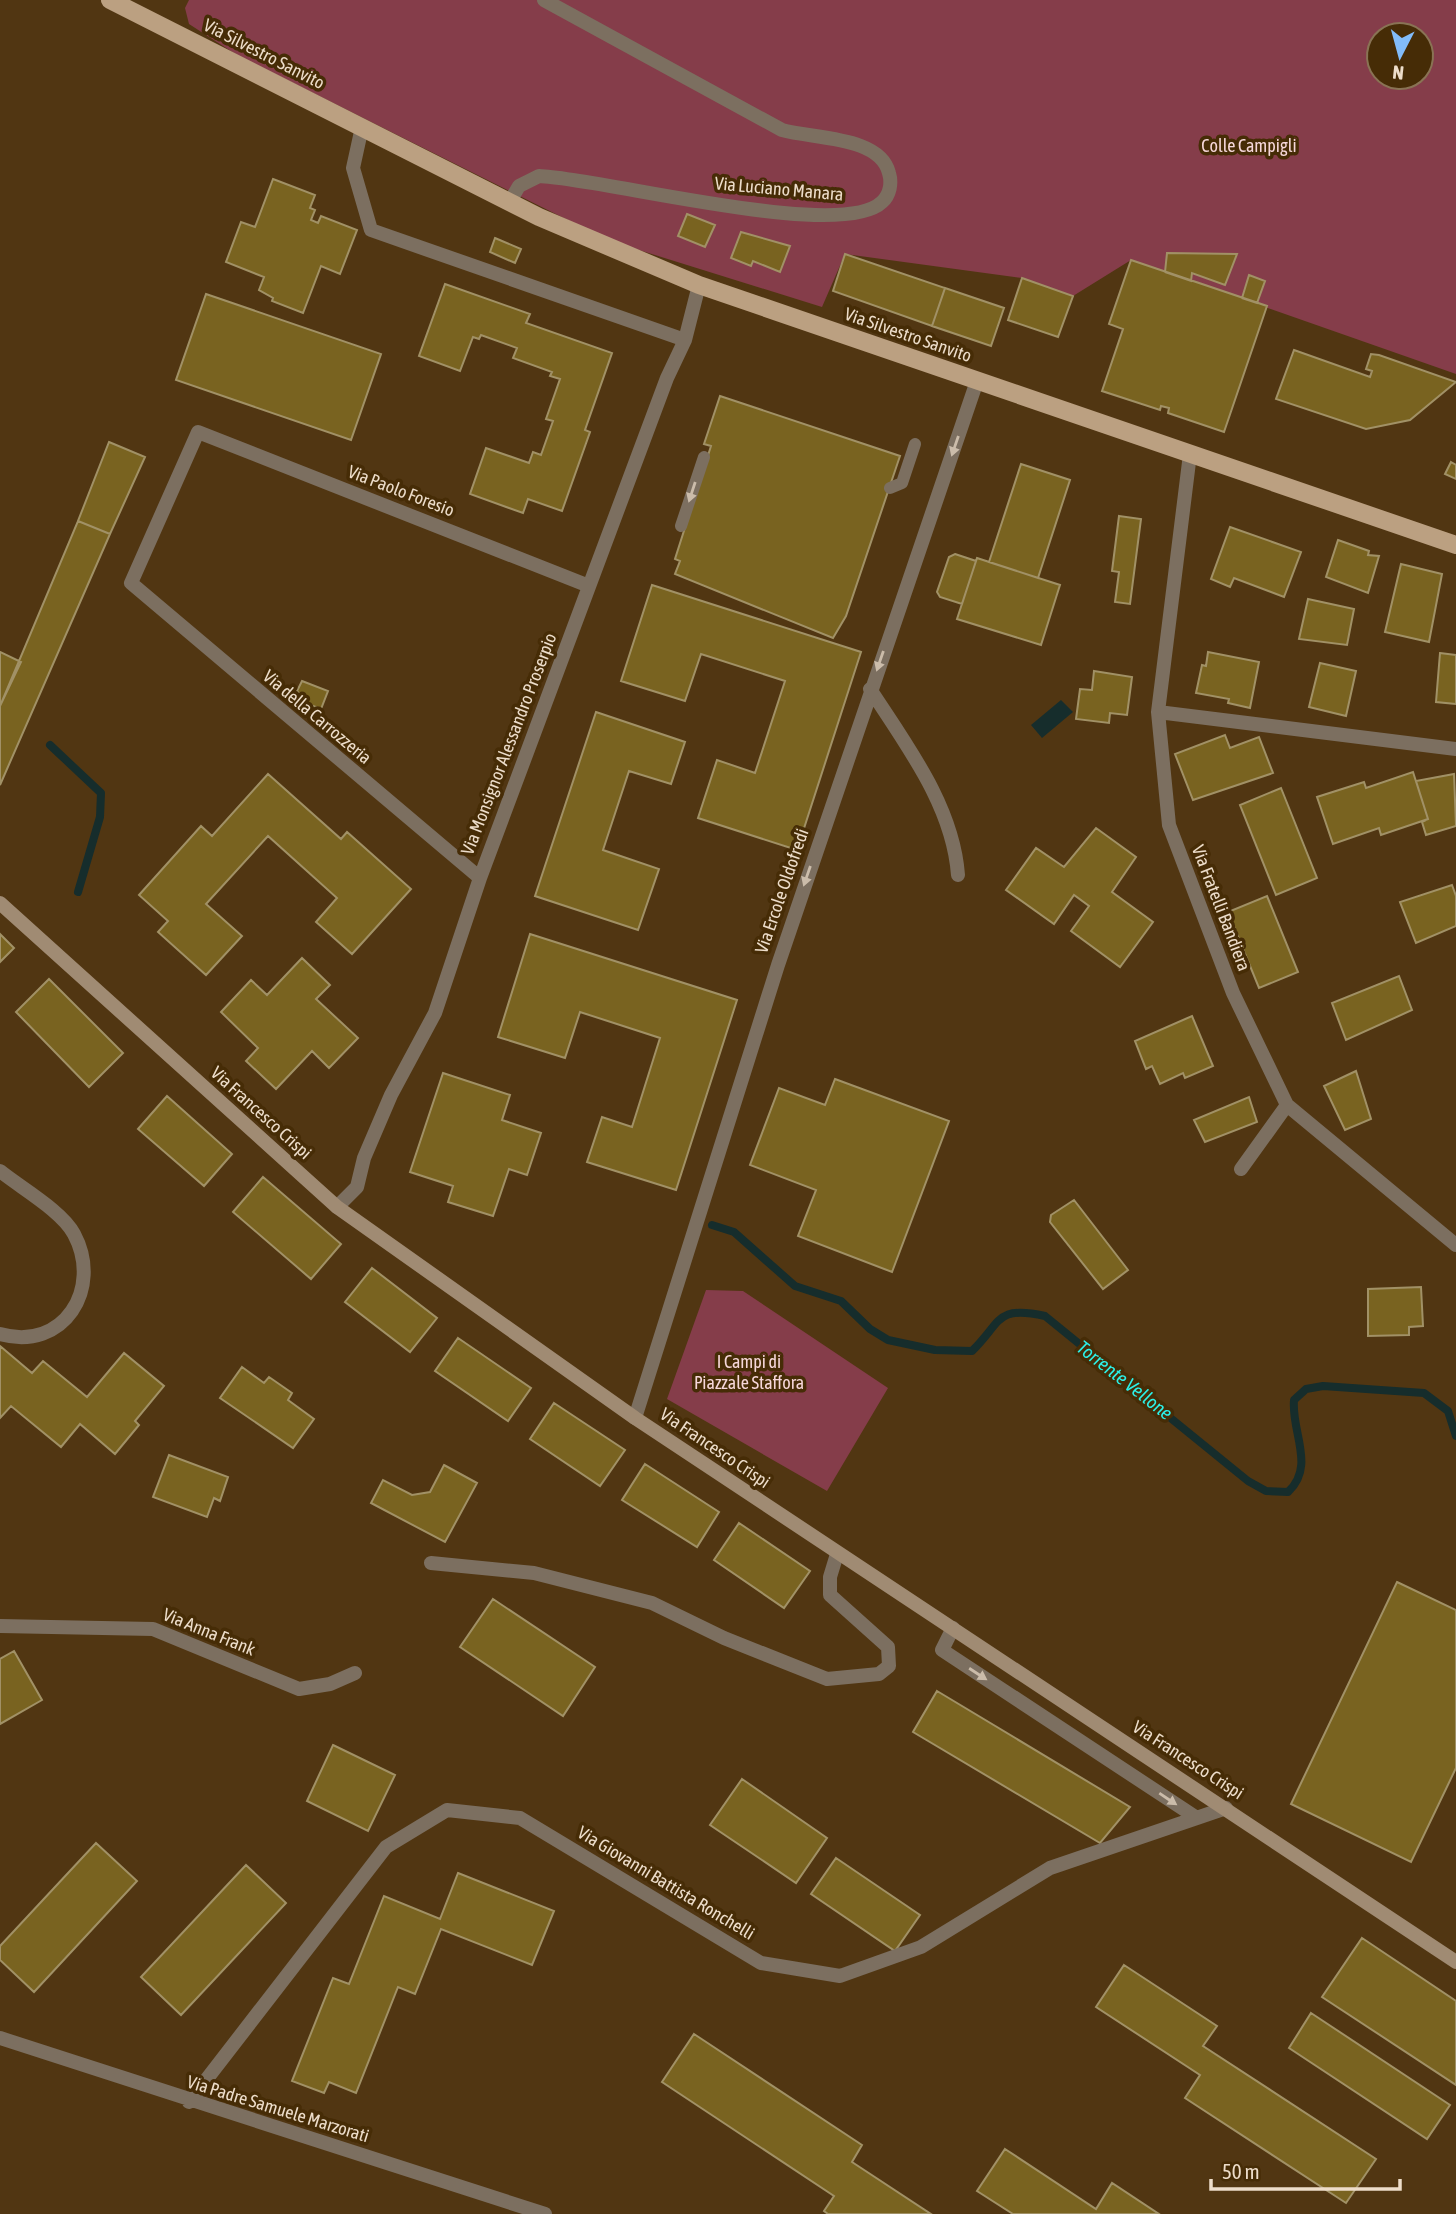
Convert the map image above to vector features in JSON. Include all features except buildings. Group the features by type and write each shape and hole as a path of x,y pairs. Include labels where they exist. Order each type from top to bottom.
{"main road":[{"name":"Via Silvestro Sanvito","path":"110,0 509,203 699,285 1456,545"}],"street":[{"name":"Via Luciano Manara","path":"509,203 519,186 539,176 750,209 801,213 868,211 881,203 889,192 890,178 886,163 875,150 852,142 805,137 782,130 544,0"},
{"path":"362,127 353,167 371,230 685,340"},
{"name":"Via Monsignor Alessandro Proserpio","path":"337,1207 357,1187 364,1158 391,1095 435,1013 480,878 667,378 685,340 699,285"},
{"name":"Via Ercole Oldofredi","path":"635,1418 778,965 977,381"},
{"name":"Via Paolo Foresio","path":"131,583 198,432 589,586"},
{"name":"Via Fratelli Bandiera","path":"1190,454 1158,712 1168,825 1233,993 1287,1105 1456,1245"},
{"name":"Via della Carrozzeria","path":"131,583 480,878"},
{"path":"870,689 949,824 956,849 958,876"},
{"path":"1158,712 1276,724 1456,749"},
{"name":"Via Francesco Crispi","path":"0,903 337,1207 635,1418 1456,1962"},
{"path":"1241,1169 1287,1105"},
{"path":"0,1171 62,1219 73,1231 82,1262 78,1298 69,1317 56,1329 24,1339 0,1334"},
{"path":"431,1563 534,1573 652,1603 724,1638 827,1679 880,1674 890,1666 888,1647 830,1595 830,1577 837,1554"},
{"name":"Via Anna Frank","path":"0,1626 153,1629 299,1689 330,1684 355,1672"},
{"path":"953,1628 942,1650 1197,1818"},
{"name":"Via Giovanni Battista Ronchelli","path":"189,2102 386,1847 447,1810 520,1818 761,1963 840,1976 921,1947 1050,1868 1226,1808"},
{"name":"Via Padre Samuele Marzorati","path":"0,2038 189,2102 545,2214"}],"lane":[{"path":"890,488 902,483 915,444"},
{"path":"681,526 704,457"}],"green space":[{"name":"Colle Campigli","path":"189,0 1456,0 1456,374 1131,260 1073,296 1022,278 845,254 822,307 610,241 237,55 189,24 185,8"},
{"name":"I Campi di Piazzale Staffora","path":"706,1290 743,1291 888,1388 827,1491 667,1399"}],"water":[{"path":"1061,700 1073,712 1042,738 1031,725"}],"waterway":[{"name":"Torrente Vellone","path":"50,745 101,793 100,817 78,892"},
{"name":"Torrente Vellone","path":"712,1225 734,1232 795,1286 841,1301 870,1329 888,1340 935,1350 972,1351 1001,1318 1017,1313 1045,1316 1248,1481 1266,1491 1288,1492 1296,1482 1301,1460 1294,1400 1306,1389 1323,1386 1424,1393 1448,1411 1456,1436"}]}
